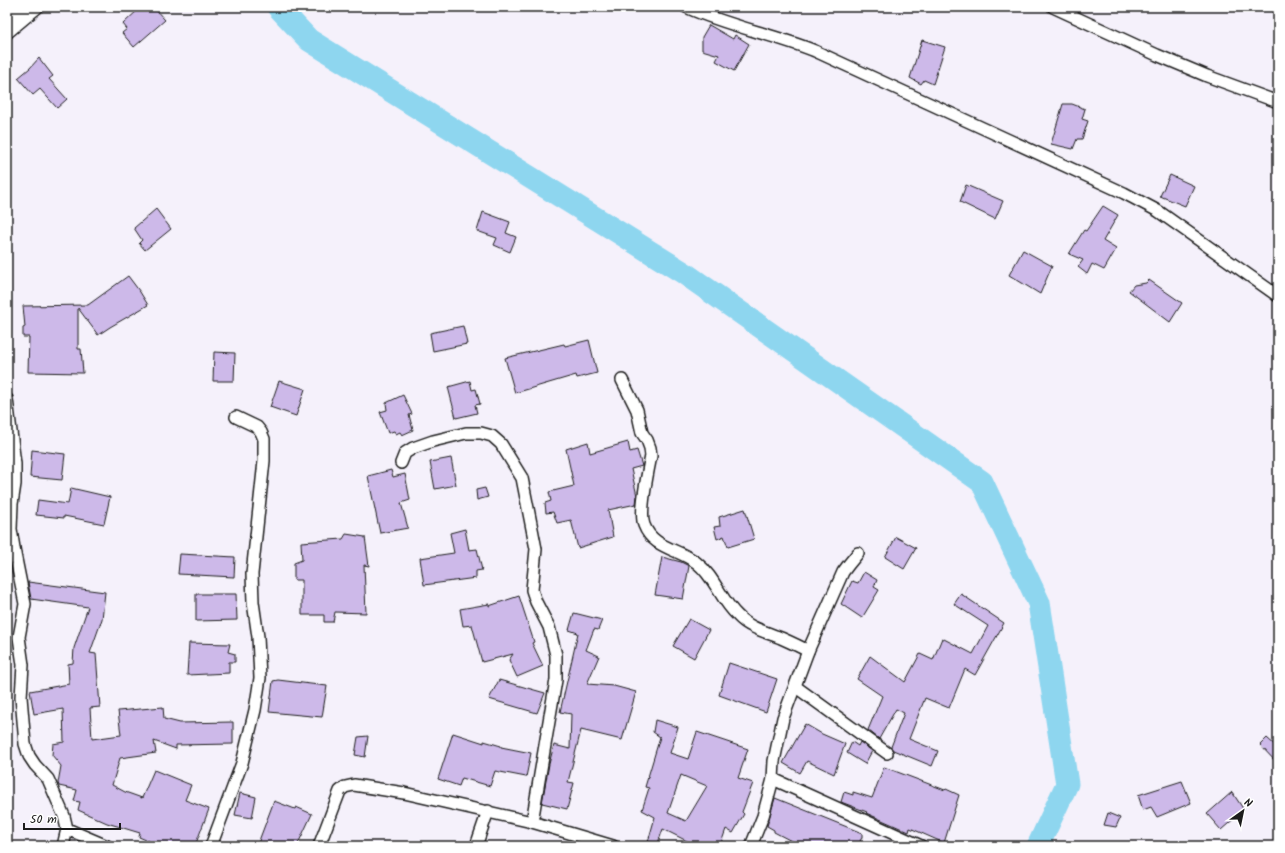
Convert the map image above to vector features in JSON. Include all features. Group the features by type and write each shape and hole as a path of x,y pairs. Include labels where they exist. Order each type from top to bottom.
{"street":[{"path":"7,20 23,7"},
{"path":"7,33 38,7"},
{"path":"686,7 709,18 794,43 815,51 1124,193 1158,211 1278,296"},
{"path":"1052,7 1192,70 1278,102"},
{"path":"622,380 637,410 642,433 648,440 650,448 651,456 642,518 644,526 652,537 663,546 696,562 704,569 728,606 738,617 750,626 782,638 808,651"},
{"path":"7,399 15,464 15,484 12,504 11,529 25,604 19,637 22,665 21,697 25,744 29,756 48,779 64,816 67,829 63,846"},
{"path":"211,846 242,763 256,710 260,678 252,574 264,461 264,438 257,427 236,417"},
{"path":"401,463 405,453 413,448 433,441 466,433 481,433 492,436 502,444 522,478 536,549 532,590 536,602 549,627 556,655 556,680 532,822"},
{"path":"751,846 773,779 774,761 782,724 808,651 843,572 858,553"},
{"path":"796,687 887,753"},
{"path":"773,779 921,846"},
{"path":"319,846 340,791 345,787 354,785 404,793 488,811 532,822 613,846"},
{"path":"476,846 488,811"},
{"path":"67,829 107,846"}],"building":[{"path":"141,7 153,7 165,20 134,47 122,33 127,29 123,24"},
{"path":"709,25 733,39 735,35 749,44 734,71 716,61 719,55 702,50 702,37"},
{"path":"922,40 945,47 933,84 924,80 921,84 910,78"},
{"path":"39,58 53,76 49,79 67,99 57,108 40,89 33,95 18,78"},
{"path":"1063,104 1072,104 1085,109 1082,119 1088,121 1082,139 1077,139 1073,149 1051,144"},
{"path":"1170,175 1194,186 1185,206 1160,196"},
{"path":"966,185 1003,201 995,219 960,202"},
{"path":"1103,206 1118,215 1103,241 1116,249 1104,270 1092,264 1087,274 1078,267 1083,260 1069,254 1084,230 1086,231"},
{"path":"156,209 171,229 145,250 139,243 142,240 134,228"},
{"path":"483,212 510,222 506,233 516,237 510,252 494,245 497,238 477,231"},
{"path":"1023,250 1052,266 1040,294 1009,275"},
{"path":"128,276 148,305 98,335 78,308 78,349 81,349 83,373 28,372 29,337 23,337 23,328 25,327 23,306 88,305"},
{"path":"1149,280 1182,303 1170,322 1129,291 1134,285 1146,283"},
{"path":"463,326 467,344 433,351 430,333"},
{"path":"589,340 597,373 577,378 576,375 515,393 505,358 564,344 565,346"},
{"path":"214,352 235,353 234,381 213,381"},
{"path":"279,381 305,389 296,416 270,407"},
{"path":"470,381 472,390 476,389 480,404 475,405 477,413 456,418 448,387"},
{"path":"403,395 412,414 409,415 413,430 402,435 400,432 396,434 394,431 388,433 380,412 387,410 386,403"},
{"path":"588,442 590,453 628,442 630,452 637,450 642,466 631,469 637,496 636,504 608,510 613,537 578,548 571,520 557,523 553,512 546,513 545,503 551,501 549,492 574,486 566,449"},
{"path":"32,450 65,454 62,480 30,477"},
{"path":"451,458 456,485 435,489 430,462"},
{"path":"391,470 393,477 405,474 410,500 401,503 408,528 380,533 368,476"},
{"path":"71,488 110,497 104,524 64,516 64,518 36,515 38,500 68,504"},
{"path":"485,488 488,497 477,500 476,490"},
{"path":"745,509 754,539 728,547 724,536 717,539 714,527 720,526 719,517"},
{"path":"465,529 469,550 477,549 482,570 476,571 476,578 424,585 420,558 454,553 450,533"},
{"path":"346,534 365,537 369,566 364,565 366,613 335,612 333,622 324,622 324,615 302,615 302,580 294,580 294,563 302,560 301,542 343,539"},
{"path":"896,537 916,548 904,569 885,557"},
{"path":"180,554 235,557 234,577 178,574"},
{"path":"662,557 681,562 689,566 683,599 655,595"},
{"path":"864,572 877,580 874,587 879,590 862,618 841,604 852,581 858,583"},
{"path":"28,582 105,592 102,619 90,653 96,654 100,707 90,708 92,739 121,735 118,711 163,707 164,719 180,723 233,722 233,744 176,745 176,749 154,741 156,753 120,758 112,785 125,792 142,798 154,770 191,785 185,800 209,809 195,846 160,846 139,837 140,833 107,823 78,810 80,802 74,801 77,790 59,786 58,783 61,766 52,755 53,744 64,742 63,709 34,714 30,691 69,684 68,664 73,663 74,648 88,607 31,599"},
{"path":"196,594 236,594 237,620 196,621"},
{"path":"961,594 1004,623 975,675 965,669 949,708 925,698 909,739 938,751 932,766 893,750 891,747 904,713 896,709 879,739 868,730 882,696 857,679 870,656 905,682 920,654 933,660 942,638 973,654 988,626 954,604"},
{"path":"519,596 534,642 532,643 543,666 517,677 509,660 513,654 482,662 472,625 463,626 460,609 489,604 489,606"},
{"path":"574,613 602,620 598,630 594,629 586,650 599,656 587,684 614,686 636,692 622,740 581,730 568,782 574,783 567,809 542,803 554,745 570,749 571,714 560,712 578,633 569,630"},
{"path":"689,619 709,630 694,658 673,646"},
{"path":"189,643 230,644 228,652 235,654 235,662 229,662 229,673 187,675"},
{"path":"729,663 777,679 766,712 719,695"},
{"path":"278,680 327,686 322,717 269,712 273,681"},
{"path":"499,680 545,693 537,713 489,699"},
{"path":"655,720 678,727 670,753 688,759 697,732 748,749 738,778 753,783 742,812 744,814 733,833 726,829 720,846 697,846 663,829 658,843 648,842 655,817 642,810 649,788 645,787 660,737 653,732","holes":["681,775 707,786 686,821 668,813"]},
{"path":"805,724 822,734 845,744 834,774 807,761 800,773 783,763"},
{"path":"453,733 484,743 484,741 501,747 531,753 526,777 495,771 490,786 462,778 459,786 438,779"},
{"path":"368,736 365,757 355,755 358,737"},
{"path":"1267,738 1278,748 1278,764 1260,745"},
{"path":"852,742 858,746 860,742 872,751 865,764 847,753"},
{"path":"884,767 959,795 944,843 910,828 909,832 866,813 867,812 841,802 844,792 853,795 853,792 872,798"},
{"path":"1182,781 1191,803 1157,817 1151,807 1143,810 1138,795"},
{"path":"1232,792 1244,810 1221,830 1207,814"},
{"path":"240,793 256,797 252,818 235,815"},
{"path":"775,798 862,833 858,846 801,846 774,832 774,830 767,826"},
{"path":"274,801 295,809 296,807 312,814 297,846 257,846"},
{"path":"1108,813 1120,818 1116,827 1104,825"}],"waterway":[{"path":"278,7 309,40 684,273 982,482 1039,603 1067,784 1038,846"}]}
